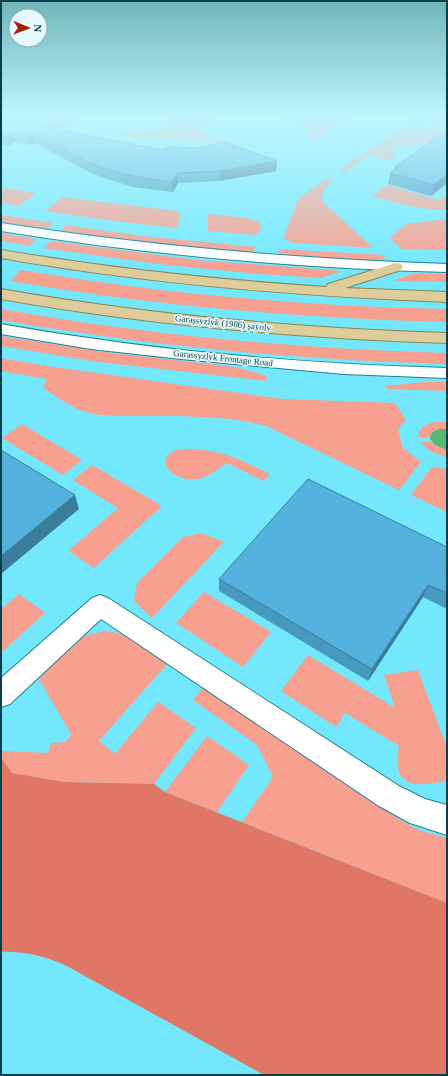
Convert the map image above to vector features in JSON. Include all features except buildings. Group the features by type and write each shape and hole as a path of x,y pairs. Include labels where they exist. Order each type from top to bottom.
{"main road":[{"path":"1,254 120,272 319,291 447,297"},
{"path":"319,291 396,267"},
{"name":"Garaşsyzlyk (1986) şaýoly","path":"1,294 36,301 241,326 357,334 447,338"}],"street":[{"path":"1,227 132,247 202,254 316,264 447,268"},
{"name":"Garassyzlyk Frontage Road","path":"1,329 190,356 363,370 447,373"},
{"path":"1,695 100,605 389,796 420,813 447,820"}],"shaded area":[{"path":"343,167 352,167 345,172 339,170"},
{"path":"326,179 332,181 324,190 322,196 323,202 373,248 294,243 284,239 298,199"},
{"path":"387,185 439,200 443,196 447,197 447,209 418,208 372,196"},
{"path":"6,188 36,193 19,206 1,203 1,191"},
{"path":"62,197 177,211 180,213 177,228 45,211"},
{"path":"208,214 248,218 259,222 261,228 256,235 208,231"},
{"path":"1,215 53,223 47,229 1,222"},
{"path":"447,219 447,250 402,249 391,240 391,237 406,224"},
{"path":"66,225 143,236 256,247 254,251 250,253 201,249 61,231"},
{"path":"1,233 37,239 29,246 1,241"},
{"path":"51,241 197,260 342,271 321,278 259,274 158,264 43,248"},
{"path":"279,249 384,255 385,258 375,261 282,256 279,254"},
{"path":"21,270 127,286 287,302 447,309 447,322 282,314 173,304 64,290 10,281"},
{"path":"415,273 447,274 447,282 393,281"},
{"path":"1,309 112,326 223,339 335,348 447,353 447,364 279,355 167,344 1,320"},
{"path":"1,336 105,352 236,367 267,376 266,381 99,362 1,346"},
{"path":"1,358 47,366 283,399 395,403 406,420 398,429 403,448 421,462 399,490 266,426 237,420 208,417 109,416 86,412 69,405 43,388 47,379 1,371"},
{"path":"424,382 447,382 447,391 387,389 386,386"},
{"path":"436,422 447,422 447,429 440,429 433,432 430,437 418,437 424,426"},
{"path":"22,424 82,460 63,475 2,438"},
{"path":"440,429 447,429 447,450 435,445 430,439 433,432"},
{"path":"420,442 431,442 447,450 447,457 431,452"},
{"path":"180,449 217,452 247,463 270,474 263,481 227,463 202,478 183,478 175,475 169,470 166,464 166,458 170,453"},
{"path":"92,465 162,506 94,568 68,551 118,508 73,480"},
{"path":"432,467 447,469 447,512 411,495"},
{"path":"201,533 224,542 152,618 134,601 137,583 183,537"},
{"path":"204,592 271,632 243,667 176,623"},
{"path":"19,594 45,613 1,653 1,609"},
{"path":"105,631 131,638 146,646 169,662 99,741 115,754 158,702 196,728 154,784 64,782 11,773 1,758 1,751 48,753 51,743 66,742 71,734 39,679 84,636"},
{"path":"308,655 395,708 384,675 418,670 447,748 447,781 425,784 408,782 402,778 399,770 397,760 399,746 345,713 336,727 281,691"},
{"path":"204,686 399,819 419,830 447,838 447,903 242,822 273,777 257,745 193,700"},
{"path":"207,736 249,765 217,812 165,792"},
{"path":"1,758 12,773 64,782 154,784 165,792 447,903 447,1075 264,1075 65,965 33,955 18,952 1,952"}]}
